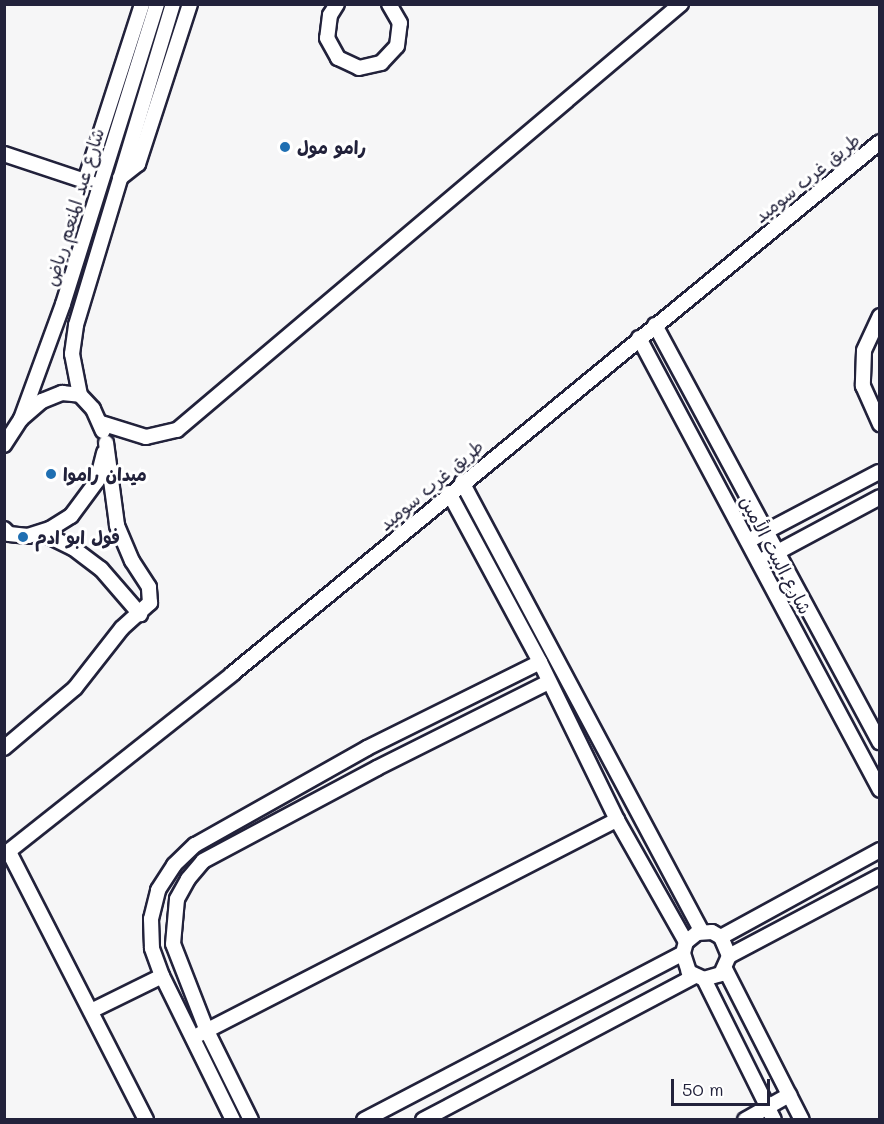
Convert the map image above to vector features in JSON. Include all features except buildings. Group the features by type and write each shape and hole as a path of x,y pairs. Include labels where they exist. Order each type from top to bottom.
{"street":[{"path":"92,183 142,4"},
{"name":"شارع عبد المنعم رياض","path":"21,419 63,304 92,183 157,4"},
{"name":"شارع عبد المنعم رياض","path":"80,395 72,354 76,325 118,185 148,110 172,4"},
{"path":"148,110 190,4"},
{"path":"337,4 330,15 327,38 338,58 359,68 381,63 397,46 400,35 395,7"},
{"path":"101,423 146,437 162,437 184,426 681,4"},
{"name":"طريق غرب سوميد","path":"7,854 232,674 449,493 879,142"},
{"path":"4,154 92,183 118,185"},
{"path":"879,316 864,351 863,374 863,386 879,424"},
{"name":"شارع البيت الأمين","path":"656,325 879,742"},
{"name":"شارع البيت الأمين","path":"639,338 879,790"},
{"path":"4,445 21,419 52,397 62,393 80,395 101,423 106,443 117,525 132,561 151,592 150,603 122,628 75,688 4,748"},
{"path":"4,544 42,533 71,516 97,481 106,443"},
{"path":"748,541 879,473"},
{"path":"462,483 561,662 702,932 721,937 879,850"},
{"path":"449,493 545,672 617,820 684,948 685,966 699,977 771,1113"},
{"path":"759,562 879,496"},
{"path":"4,529 9,534 28,536"},
{"path":"42,533 95,564 140,614"},
{"path":"251,1119 207,1031 173,944 177,899 188,879 203,861 377,768 561,662"},
{"path":"233,1119 162,976 152,948 151,919 158,890 174,865 195,845 367,748 545,672"},
{"path":"367,748 377,768"},
{"path":"193,1039 617,820"},
{"path":"7,854 146,1119"},
{"path":"431,1118 727,963 879,876"},
{"path":"364,1119 684,948 702,932"},
{"path":"721,937 727,963 802,1119"},
{"path":"91,1011 162,976"},
{"path":"744,1119 771,1113 789,1095"}],"place":[{"name":"رامو مول","path":"285,147"},
{"name":"ميدان راموا","path":"51,474"},
{"name":"فول ابو ادم","path":"23,537"}]}
